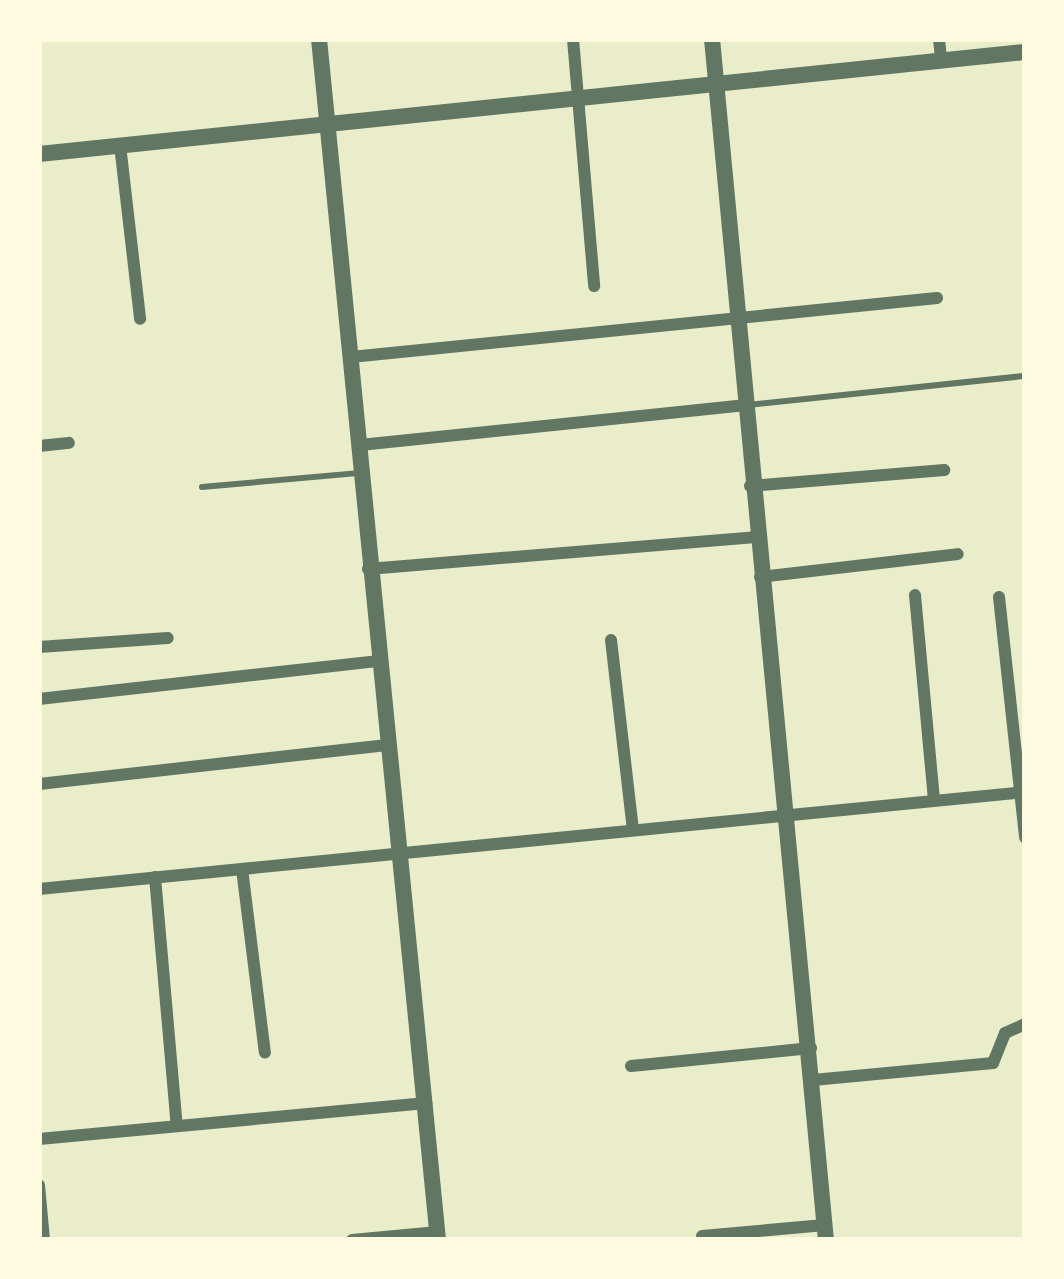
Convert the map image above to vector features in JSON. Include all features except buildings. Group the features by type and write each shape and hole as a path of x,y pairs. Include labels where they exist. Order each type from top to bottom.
{"street":[{"path":"319,39 385,745 438,1236 352,1240"},
{"path":"573,39 594,286"},
{"path":"702,1237 826,1233 811,1048 750,486 712,39"},
{"path":"939,39 941,59"},
{"path":"39,154 1025,52"},
{"path":"120,145 140,319"},
{"path":"351,357 737,323 937,298"},
{"path":"360,446 744,405"},
{"path":"39,446 70,442"},
{"path":"750,486 944,470"},
{"path":"368,568 756,537"},
{"path":"760,577 958,554"},
{"path":"914,595 934,800"},
{"path":"999,597 1024,793 1025,838"},
{"path":"39,647 168,638"},
{"path":"611,640 633,830"},
{"path":"39,699 377,661"},
{"path":"39,784 385,745"},
{"path":"39,890 1024,793"},
{"path":"242,868 265,1053"},
{"path":"154,877 177,1126"},
{"path":"813,1080 993,1064 1005,1033 1025,1024"},
{"path":"631,1066 811,1048"},
{"path":"39,1139 426,1103"},
{"path":"39,1185 44,1240"}],"lane":[{"path":"744,405 1025,376"},
{"path":"202,487 362,473"}]}
